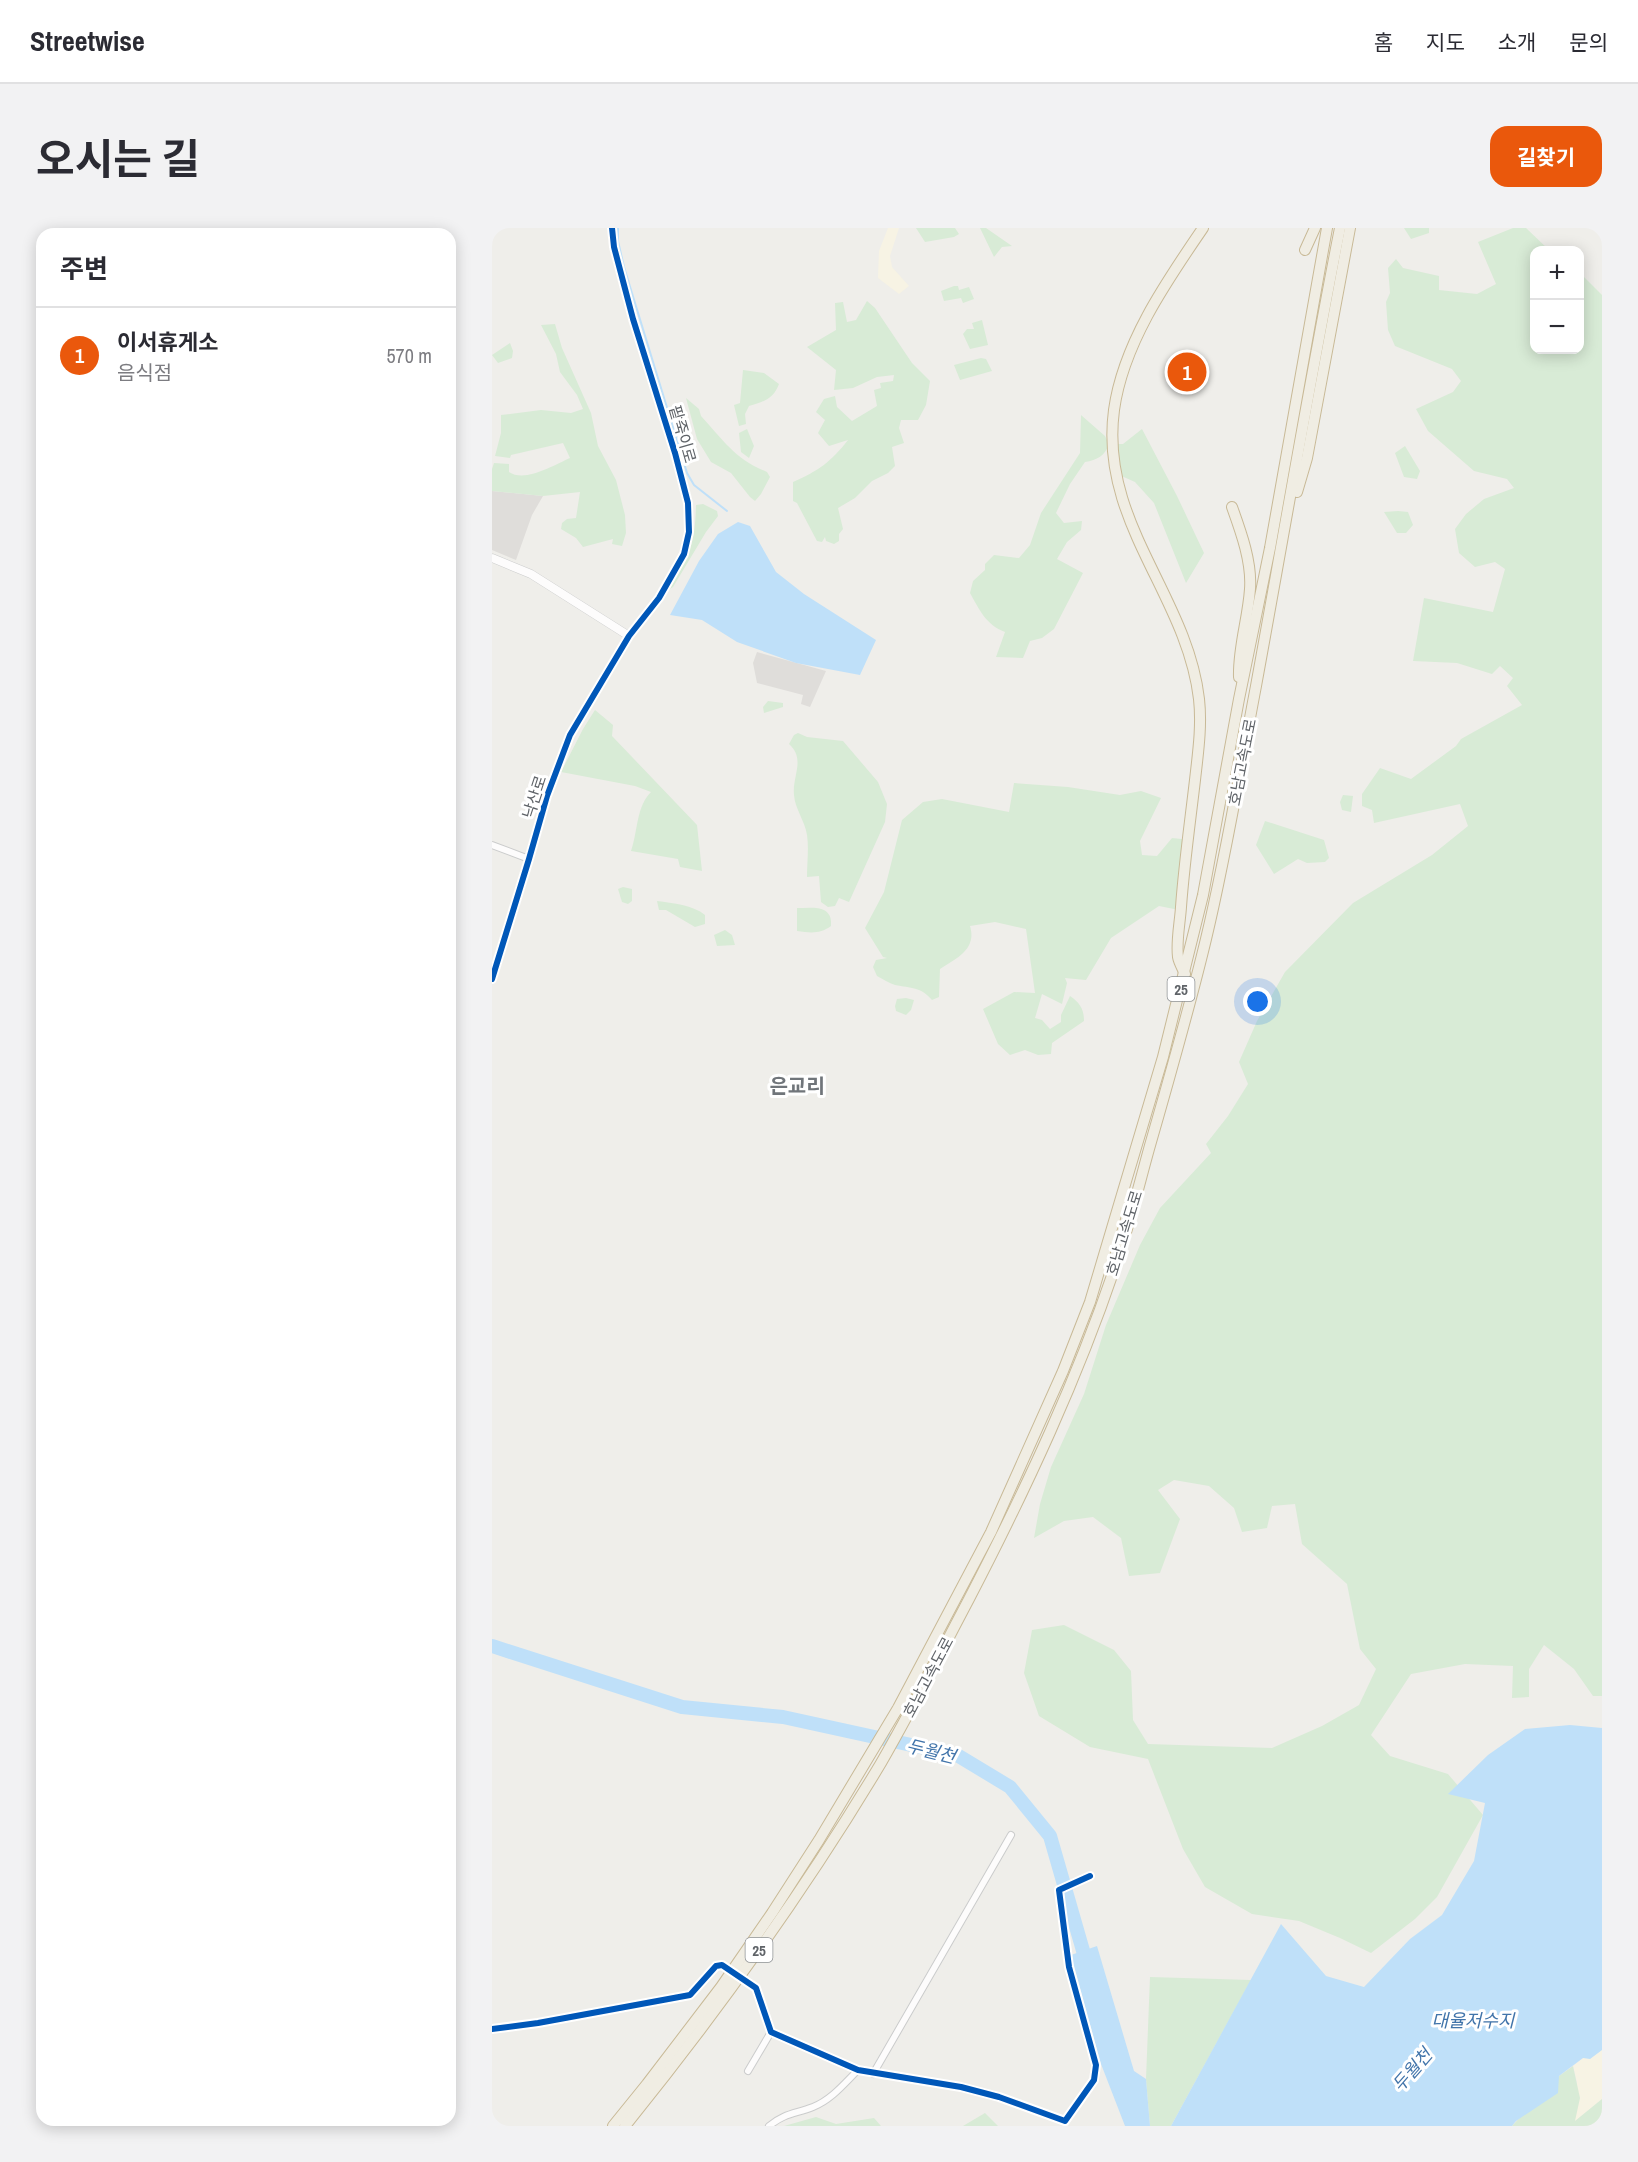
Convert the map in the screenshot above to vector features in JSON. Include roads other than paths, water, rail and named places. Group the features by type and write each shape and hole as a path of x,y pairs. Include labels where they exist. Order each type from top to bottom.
{"highway":[{"path":"1185,974 1178,958 1184,865 1198,748 1199,700 1186,643 1130,522 1118,490 1112,435 1114,409 1129,358 1158,296 1203,228"},
{"path":"1173,272 1212,228"},
{"path":"1305,250 1315,228"},
{"name":"호남고속도로","path":"612,2126 648,2084 721,1987 772,1913 898,1708 991,1532 1063,1371 1090,1302 1133,1162 1185,974 1203,895 1239,699 1270,548 1327,228"},
{"name":"호남고속도로","path":"625,2126 734,1986 817,1864 879,1765 912,1708 1003,1533 1038,1459 1091,1332 1118,1257 1176,1055 1207,935 1236,796 1281,554 1309,386 1340,228"},
{"path":"1281,554 1307,458 1350,228"},
{"path":"1232,507 1244,541 1250,587 1239,664 1239,699"}],"street":[{"name":"팥죽이로","path":"612,228 614,247 633,319 675,453 688,503 689,532 684,554 659,598 629,636"},
{"path":"492,558 531,574 629,636"},
{"name":"낙산로","path":"492,979 547,796 570,735 629,636"},
{"path":"492,844 529,859"},
{"path":"873,2074 1011,1835"},
{"path":"749,1983 756,1988 771,2032 858,2070 961,2087 999,2097 1065,2121 1094,2080 1096,2065 1068,1966 1059,1890 1090,1876"},
{"path":"492,2030 690,1995 716,1966 722,1965"},
{"path":"748,2071 771,2032"},
{"path":"769,2126 780,2117 815,2106 835,2094 858,2070"}],"water":[{"path":"738,522 750,526 776,572 804,594 876,640 860,675 796,663 737,642 702,620 670,615 699,561 718,534"},
{"name":"대율저수지","path":"1570,1725 1602,1728 1602,2050 1590,2059 1583,2058 1559,2076 1558,2093 1512,2126 1171,2126 1281,1924 1326,1976 1364,1987 1410,1939 1442,1915 1474,1861 1485,1803 1448,1794 1488,1755 1525,1729"},
{"path":"1097,1946 1134,2071 1146,2079 1150,2126 1125,2126 1101,2064 1071,1955"}],"waterway":[{"path":"618,228 618,241 624,267 687,473 694,485 727,511"},
{"name":"두월천","path":"492,1646 682,1707 783,1717 957,1755 1010,1787 1050,1836 1088,1968"}],"place":[{"name":"이서휴게소","path":"1187,372"}],"district":[{"name":"은교리","path":"797,1085"}]}
